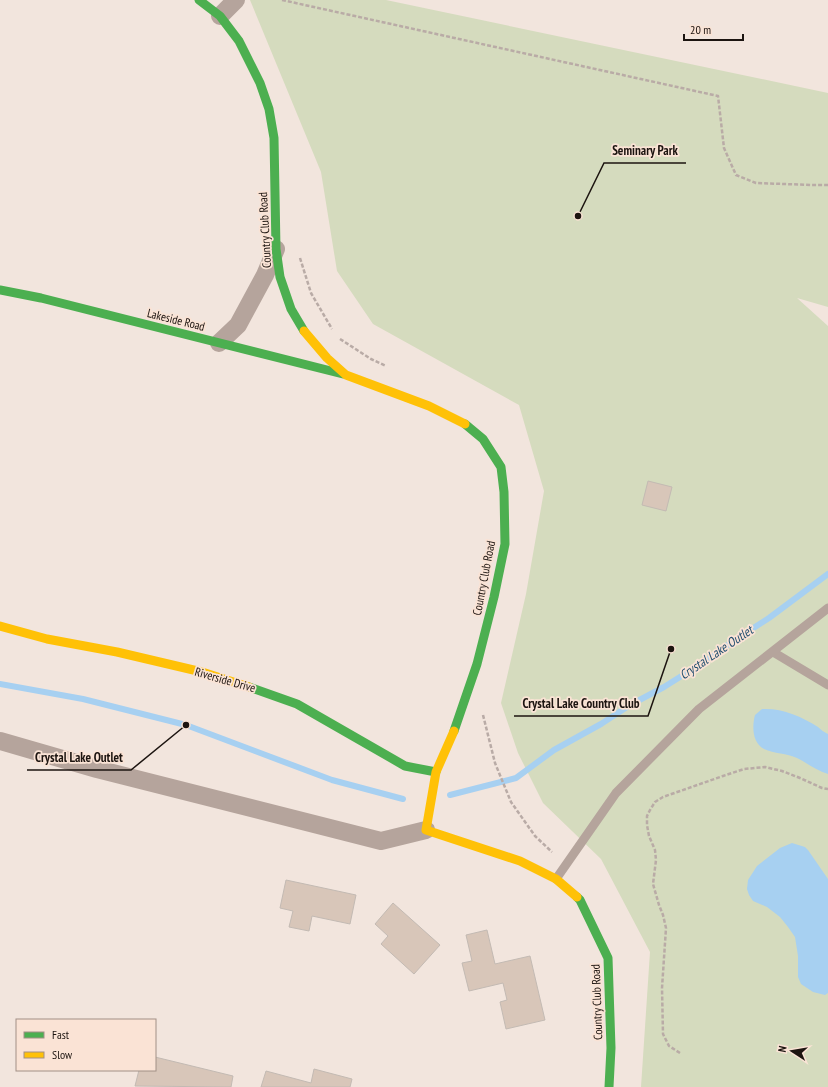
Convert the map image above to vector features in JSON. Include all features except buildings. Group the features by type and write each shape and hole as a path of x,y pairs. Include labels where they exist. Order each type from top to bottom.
{"street":[{"name":"Country Club Road","path":"199,0 220,16 239,41 260,83 269,109 274,138 276,249 280,277 291,309 306,334 327,358 346,375 429,406 465,424 483,439 501,467 504,492 505,544 494,597 477,664 454,730 436,772 426,830 520,860 556,879 580,900 608,958 611,1048 608,1087"},
{"path":"220,16 236,0"},
{"path":"219,344 238,325 265,275 276,249"},
{"name":"Lakeside Road","path":"0,290 40,298 346,375"},
{"name":"Riverside Drive","path":"0,626 47,639 117,652 208,674 258,690 297,704 405,766 436,772"},
{"path":"0,742 97,769 381,841 426,830"}],"lane":[{"path":"556,879 616,793 699,709 828,608"},
{"path":"819,615 828,621"},
{"path":"773,652 828,685"}],"path":[{"path":"282,0 718,96 724,148 736,175 756,183 828,185"},
{"path":"680,1054 669,1046 663,1034 662,988 666,928 664,915 659,905 653,884 656,860 655,850 646,825 647,816 650,810 655,802 663,797 723,776 744,770 765,767 782,770 822,788 828,789"},
{"path":"498,769 508,794"}],"green space":[{"path":"250,0 386,0 828,93 828,307 797,298 828,326 828,1087 641,1087 650,952 601,859 543,803 518,753 501,703 526,594 544,491 519,405 373,324 337,271 321,172"}],"water":[{"path":"762,709 784,711 798,716 812,723 828,734 828,774 793,756 768,751 760,746 755,739 753,724 755,715"},
{"path":"792,843 805,847 808,850 828,879 828,993 825,995 813,992 801,984 798,977 798,956 795,937 780,917 767,907 753,901 747,889 748,880 757,866 780,848"}],"waterway":[{"name":"Crystal Lake Outlet","path":"450,795 516,778 554,750 601,724 630,705 664,687 707,660 769,618 828,574"},
{"name":"Crystal Lake Outlet","path":"0,684 83,699 186,725 332,780 403,799"}],"traffic: fast":[{"path":"199,0 220,16 239,41 260,83 269,109 274,138 276,249 280,277 291,309 304,331"},
{"path":"0,290 41,298 343,374"},
{"path":"454,731 477,664 494,597 505,544 504,492 501,467 483,439 465,424"},
{"path":"249,687 297,704 405,766 436,772"},
{"path":"577,897 580,900 608,958 611,1048 609,1087"}],"traffic: slow":[{"path":"304,331 327,358 346,375 429,406 465,424"},
{"path":"0,626 47,639 117,652 202,672 249,687"},
{"path":"454,731 436,772 426,830 520,861 556,879 577,897"}],"place":[{"name":"Seminary Park","path":"578,216"},
{"name":"Crystal Lake Country Club","path":"671,649"},
{"name":"Crystal Lake Outlet","path":"186,725"}]}
